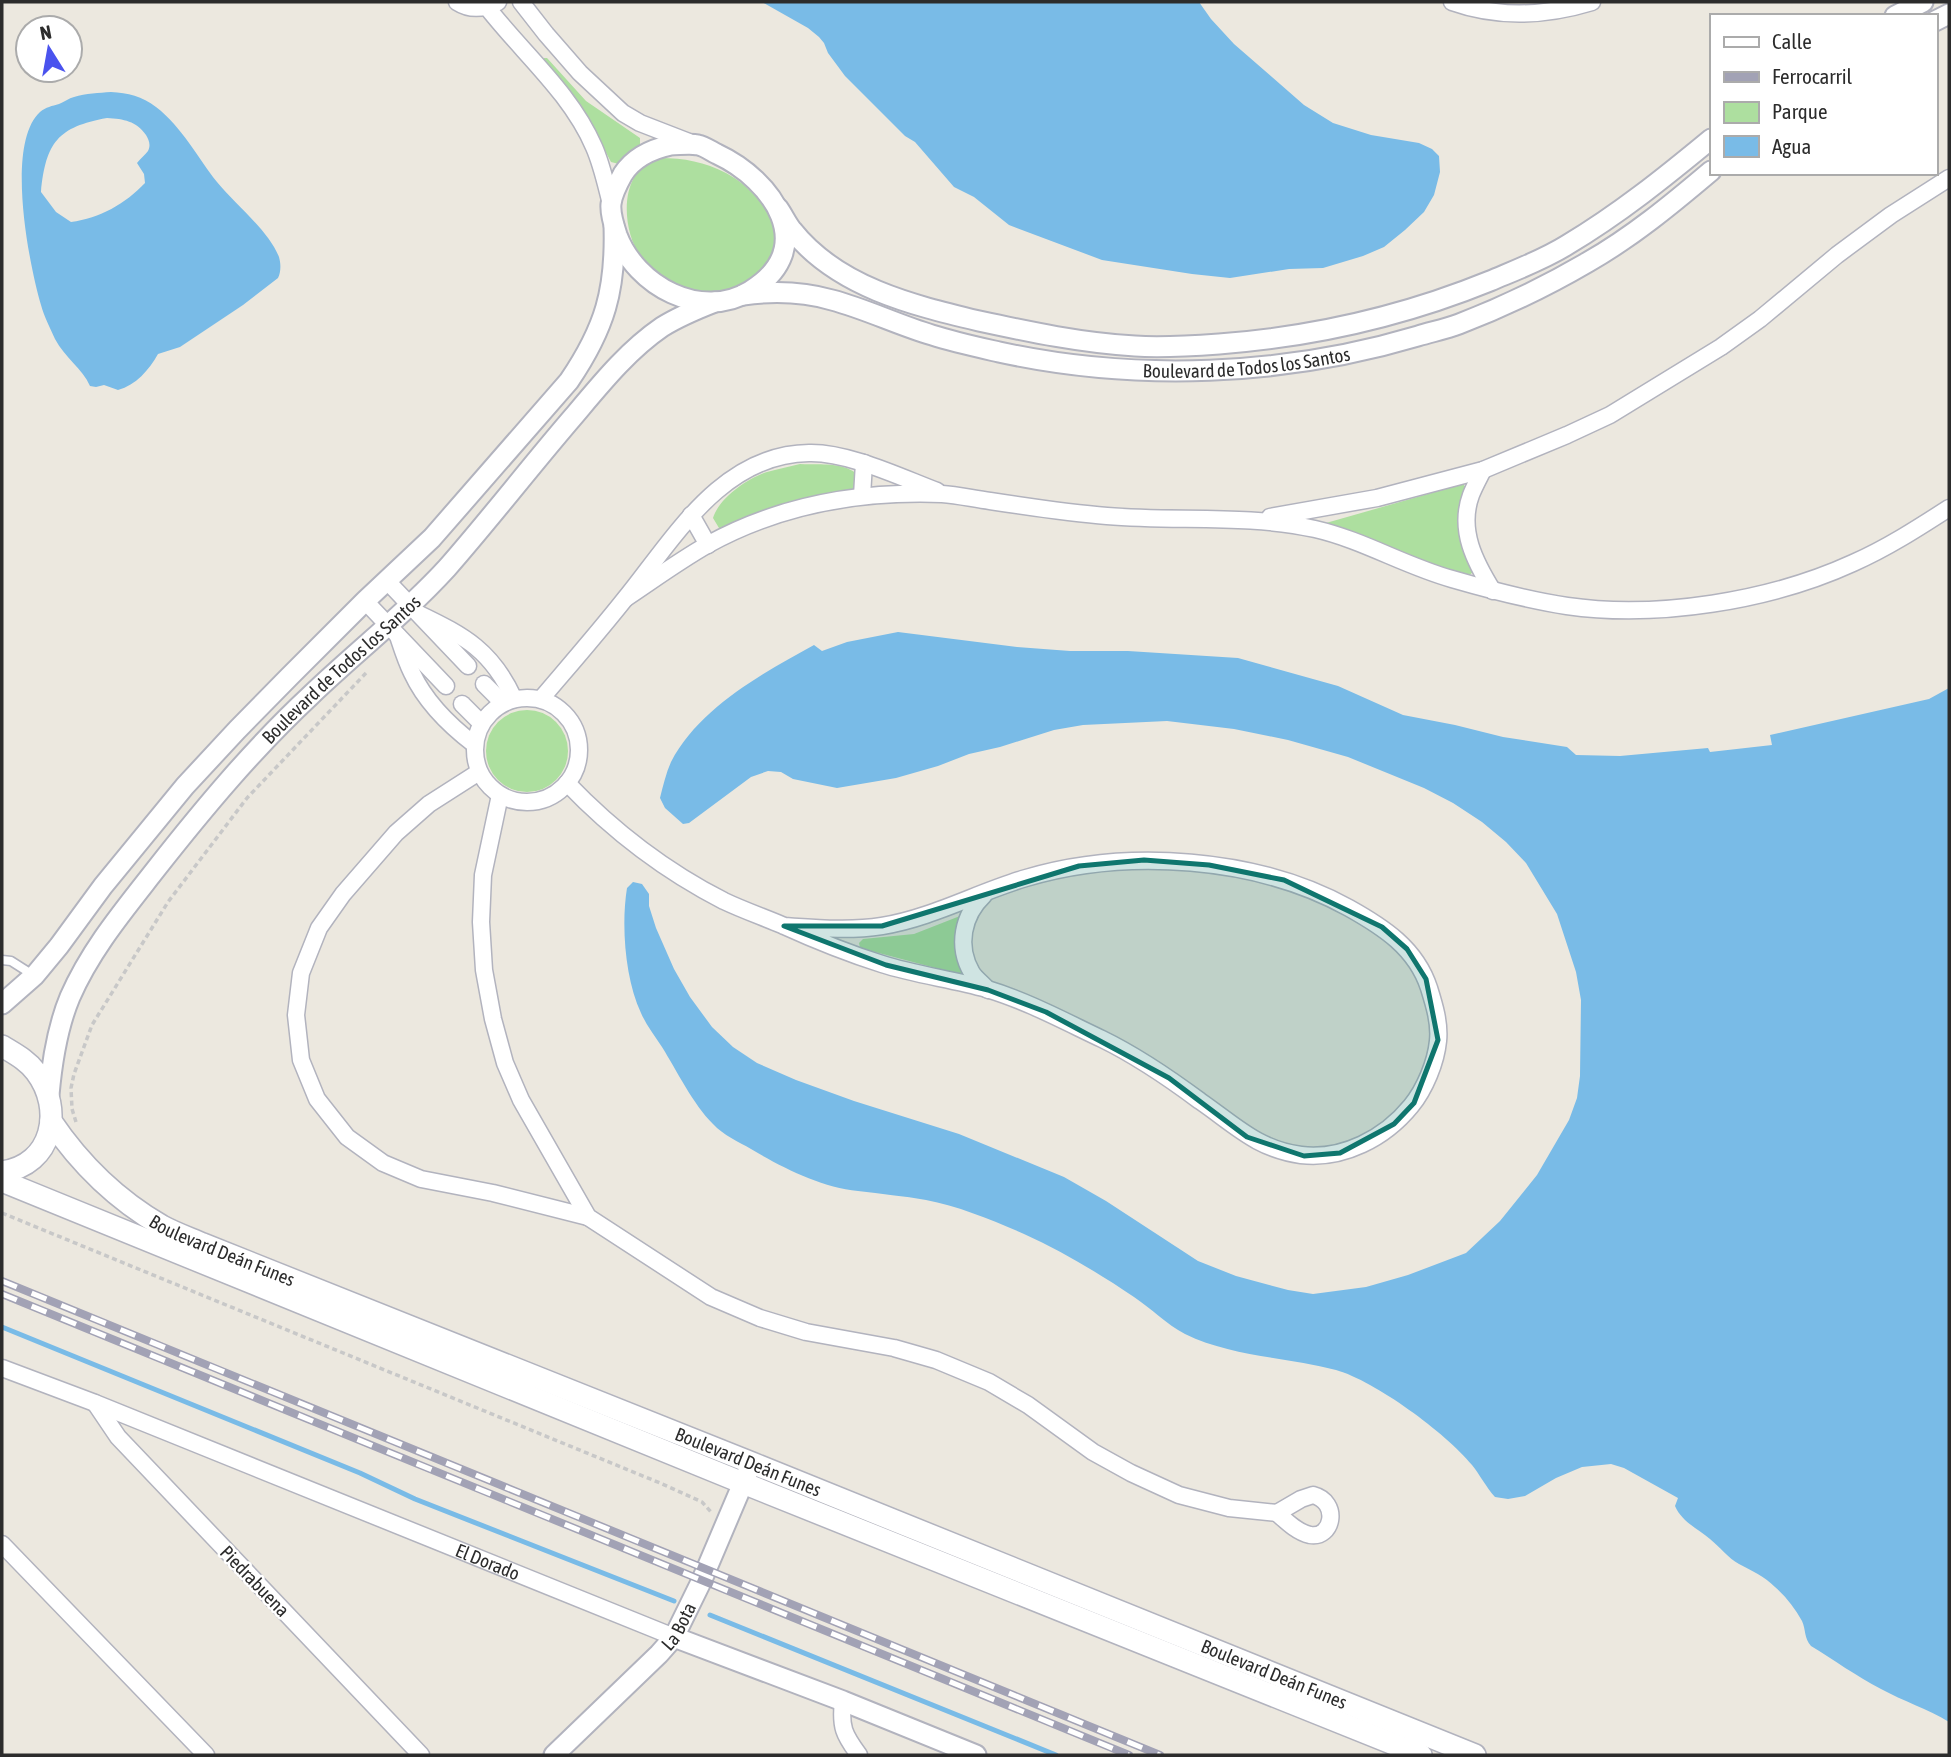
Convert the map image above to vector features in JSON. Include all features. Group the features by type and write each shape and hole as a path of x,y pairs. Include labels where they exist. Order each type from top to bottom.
{"main road":[{"path":"2,1046 24,1059 37,1072 49,1095 51,1121 48,1137 40,1152 24,1165 2,1172"},
{"name":"Boulevard Deán Funes","path":"51,1121 91,1171 134,1207 163,1226 1475,1755"},
{"name":"Boulevard Deán Funes","path":"2,1181 1421,1755"}],"street":[{"path":"457,2 474,8 490,4 581,122 604,174 619,241 630,260 647,279 668,292 694,300 715,302 743,295 763,283 778,266 785,246 784,226 778,208 763,187 747,171 727,158 640,123 623,113 580,72 521,2"},
{"path":"1452,2 1495,12 1540,13 1592,2"},
{"path":"1899,14 1923,2"},
{"path":"525,52 546,34"},
{"name":"Boulevard de Todos los Santos","path":"778,208 792,230 832,268 848,278 898,299 1046,336 1136,347 1181,347 1286,337 1342,326 1432,303 1487,282 1565,246 1608,219 1641,197 1710,140"},
{"path":"611,204 618,183 636,160 653,149 671,145 698,145"},
{"name":"Boulevard de Todos los Santos","path":"743,295 786,293 832,300 932,335 1000,352 1067,364 1187,371 1309,361 1363,351 1458,324 1544,285 1589,261 1636,230 1710,172"},
{"path":"626,598 708,545 753,524 800,507 862,496 945,494 1079,514 1150,520 1257,519 1377,498 1483,470 1609,415 1680,374 1760,319 1837,255 1891,215 1949,178"},
{"name":"Boulevard de Todos los Santos","path":"2,1004 35,975 185,786 365,601 441,528 562,390 584,359 604,317 615,257 614,226"},
{"name":"Boulevard de Todos los Santos","path":"49,1095 59,1028 69,1000 90,959 115,921 203,810 254,752 311,695 393,631 415,610 598,387 632,351 665,325 715,302"},
{"path":"541,699 691,515 722,485 747,469 778,457 810,452 864,463 945,494"},
{"path":"862,496 864,463"},
{"path":"1483,470 1470,497 1465,522 1476,564 1493,591"},
{"path":"1257,519 1313,528 1342,536 1446,578 1493,591 1569,606 1628,610 1734,600 1792,586 1852,564 1904,537 1949,508"},
{"path":"691,515 708,545"},
{"path":"387,581 468,666"},
{"path":"365,601 446,687"},
{"path":"415,610 456,632 490,660 508,685 509,701"},
{"path":"393,631 425,696 459,733 475,745"},
{"path":"429,668 450,648"},
{"path":"484,684 509,701"},
{"path":"528,697 541,699 557,706 570,719 577,734 580,752 576,768 567,783 550,796 528,802 514,801 500,795 488,785 479,772 475,745 481,723 491,712 509,701 528,697"},
{"path":"462,704 481,723"},
{"path":"479,772 429,804 397,833 343,894 319,928 301,974 296,1015 302,1060 317,1099 346,1136 383,1163 421,1179 493,1193 588,1217 711,1297 760,1318 806,1332 894,1348 936,1360 989,1382 1028,1405 1093,1452 1131,1473 1179,1494 1228,1508 1277,1513"},
{"path":"567,783 603,820 659,863 724,900 828,946 886,965 988,990 1046,1012 1117,1046 1169,1078 1247,1137 1273,1149 1304,1156 1340,1153 1367,1143 1394,1124 1414,1103 1430,1073 1438,1040 1436,1009 1426,979 1407,949 1382,927 1335,901 1284,880 1209,865 1144,860 1079,866 1029,877 921,916 882,926 840,929 784,926"},
{"path":"500,795 483,875 481,922 484,970 493,1019 505,1063 521,1100 588,1217"},
{"path":"988,990 967,963 964,932 973,905 989,891"},
{"name":"El Dorado","path":"2,1368 976,1755"},
{"name":"Piedrabuena","path":"95,1403 118,1437 421,1755"},
{"name":"La Bota","path":"554,1755 674,1637 752,1463"},
{"path":"2,1544 206,1755"},
{"path":"843,1701 841,1720 846,1737 859,1755"}],"lane":[{"path":"2,960 11,961 35,975"}],"path":[{"path":"80,1133 72,1109 71,1088 92,1025 168,902 247,797 366,673"},
{"path":"2,1213 660,1483 702,1502 722,1531"}],"highlighted area":[{"path":"1144,860 1209,865 1284,880 1382,927 1407,949 1426,979 1438,1040 1414,1103 1394,1124 1340,1153 1304,1156 1247,1137 1169,1078 1046,1012 988,990 886,965 784,926 882,926 1079,866"}],"green space":[{"path":"544,58 547,58 586,101 640,138 640,147 619,164 611,162 581,105 544,63"},
{"path":"660,158 694,161 718,169 738,181 761,203 774,230 775,244 771,257 745,284 717,292 688,289 662,278 641,257 629,228 628,195 637,173"},
{"path":"800,464 846,468 859,476 859,486 852,493 724,531 719,528 713,518 721,503 735,490 759,475"},
{"path":"1463,484 1468,490 1460,534 1473,572 1465,579 1326,523"},
{"path":"527,710 543,713 556,722 565,735 568,751 565,767 556,780 543,789 527,792 511,789 498,780 489,767 486,751 489,735 498,722 511,713"},
{"path":"960,916 964,921 966,971 962,975 860,948 859,943 863,939 914,934"}],"water":[{"path":"762,2 1199,2 1234,44 1304,105 1333,123 1371,135 1419,143 1432,149 1439,156 1440,172 1434,195 1424,212 1384,247 1323,268 1289,269 1230,278 1102,260 1009,225 974,197 954,187 915,142 905,136 845,76 819,37"},
{"path":"111,92 140,98 165,115 182,133 217,182 268,237 279,257 280,265 278,278 180,347 158,354 131,385 118,390 104,385 90,386 55,339 44,313 31,262 22,176 24,150 30,128 40,112 72,98","holes":["107,118 134,124 147,137 149,149 137,163 144,174 145,183 111,209 71,222 56,212 41,192 51,149 66,132 77,126"]},
{"path":"898,632 1017,647 1238,658 1338,686 1403,715 1503,737 1567,747 1576,755 1620,756 1708,748 1710,752 1772,745 1770,735 1929,699 1949,688 1949,1722 1872,1684 1811,1646 1799,1616 1771,1583 1735,1562 1686,1521 1675,1506 1678,1498 1624,1468 1611,1464 1582,1467 1525,1496 1508,1499 1495,1497 1472,1465 1445,1438 1389,1396 1352,1376 1336,1370 1203,1342 1178,1330 1094,1271 1024,1234 976,1214 938,1203 844,1189 816,1181 763,1156 726,1135 713,1124 699,1107 645,1022 631,984 624,918 627,888 633,882 642,884 649,894 649,906 656,928 690,997 712,1027 733,1047 757,1063 854,1101 959,1134 1064,1177 1198,1261 1236,1276 1288,1290 1313,1294 1366,1287 1408,1275 1466,1253 1500,1221 1537,1175 1569,1120 1577,1098 1580,1076 1581,1000 1576,972 1557,914 1526,863 1482,822 1453,803 1424,788 1348,757 1288,740 1234,729 1167,721 1083,725 1054,730 969,754 896,778 837,788 793,779 781,772 768,771 751,777 689,823 683,824 665,808 660,798 671,762 698,725 734,694 814,645 822,651 847,642"}],"waterway":[{"path":"2,1327 360,1473 415,1499 674,1601"},
{"path":"710,1615 1056,1755"}],"railway":[{"path":"2,1281 1160,1755"},
{"path":"2,1294 1129,1755"}]}
